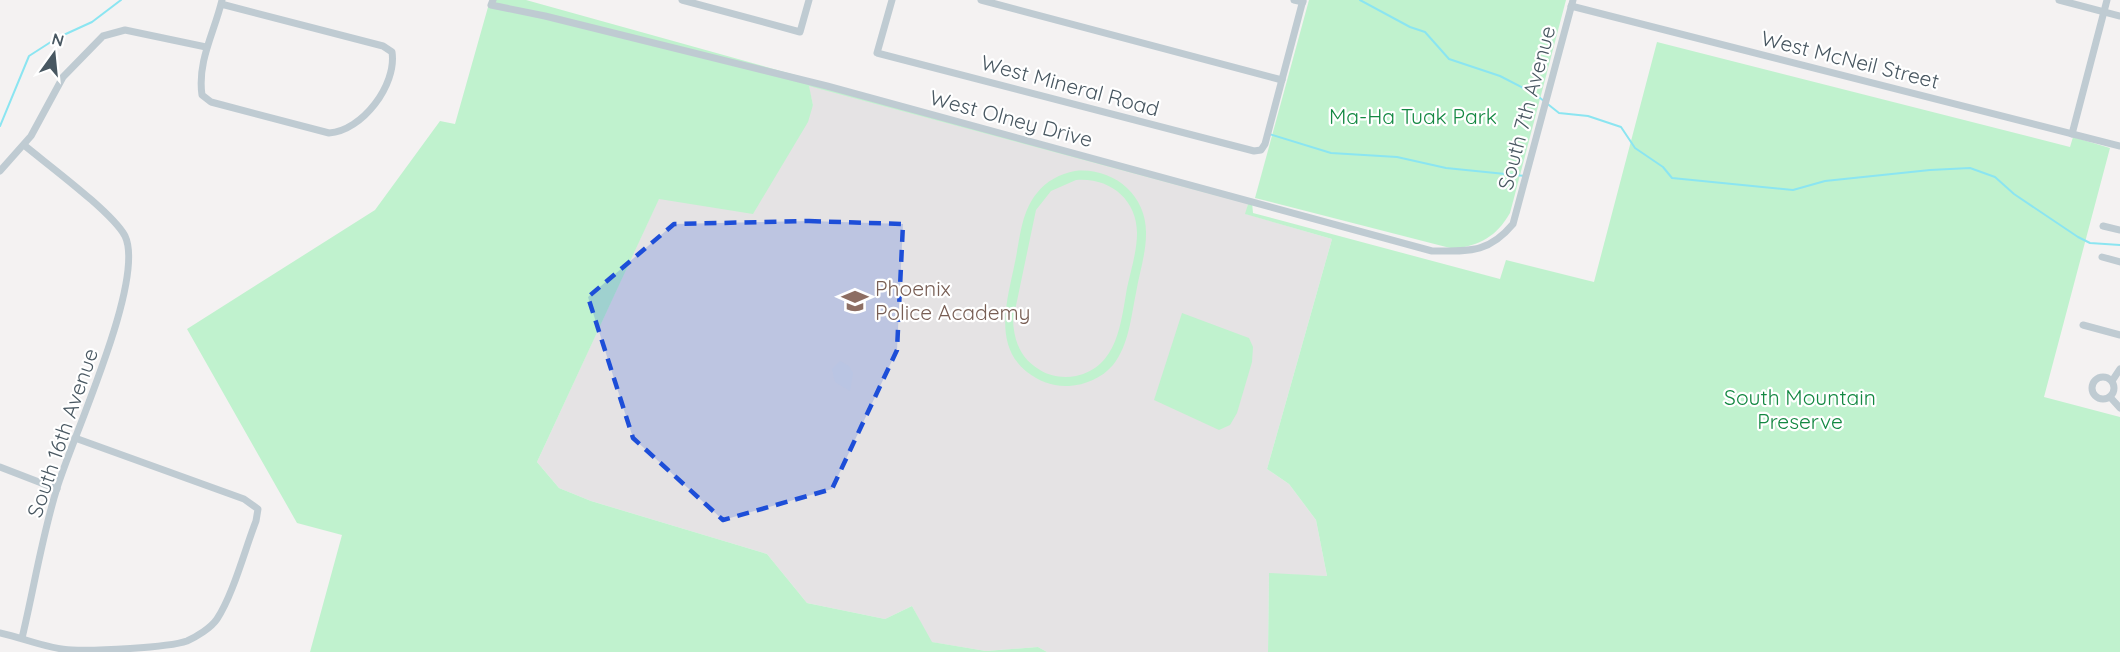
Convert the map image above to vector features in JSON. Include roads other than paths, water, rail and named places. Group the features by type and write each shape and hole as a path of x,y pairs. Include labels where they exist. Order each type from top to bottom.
{"street":[{"path":"682,0 800,32 809,0"},
{"name":"West Mineral Road","path":"892,0 877,53 1254,152 1261,150 1265,144 1282,80"},
{"path":"981,0 1282,80 1303,1 1294,0"},
{"path":"2059,0 2120,16"},
{"path":"2072,134 2108,0"},
{"path":"221,2 383,46 392,52 393,61 386,85 358,122 347,130 329,133 212,102 202,94 201,83 206,47 221,2"},
{"name":"West Olney Drive","path":"492,3 827,86 1432,251 1477,251 1500,239 1513,224"},
{"name":"South 7th Avenue","path":"1513,224 1572,3"},
{"name":"West McNeil Street","path":"1572,3 2120,146"},
{"path":"0,171 24,145 63,77 102,36 125,30 206,47"},
{"name":"South 16th Avenue","path":"22,638 57,489 114,337 123,299 129,251 126,238 119,227 24,145"},
{"path":"2103,226 2120,230"},
{"path":"2102,257 2120,262"},
{"path":"2083,325 2120,335"},
{"path":"2110,397 2114,390 2112,381 2120,369"},
{"path":"2112,381 2100,377 2092,386 2097,397 2110,397 2120,408"},
{"path":"0,633 51,647 73,650 187,641 216,621 256,521 258,509 244,499 75,438"},
{"path":"0,467 57,489"}],"waterway":[{"path":"0,126 29,56 57,38 92,22 121,0"},
{"path":"1360,0 1410,27 1425,32 1449,59 1500,76 1535,94 1559,113 1588,116 1621,127 1635,148 1663,167 1672,178 1793,190 1825,181 1970,168 1995,177 2014,194 2078,237 2090,243 2120,245"},
{"path":"1269,134 1331,153 1397,157 1446,168 1525,176"}],"place":[{"name":"Phoenix Police Academy","path":"855,301"}],"park label":[{"name":"Ma-Ha Tuak Park","path":"1413,117"},
{"name":"South Mountain Preserve","path":"1800,410"}]}
